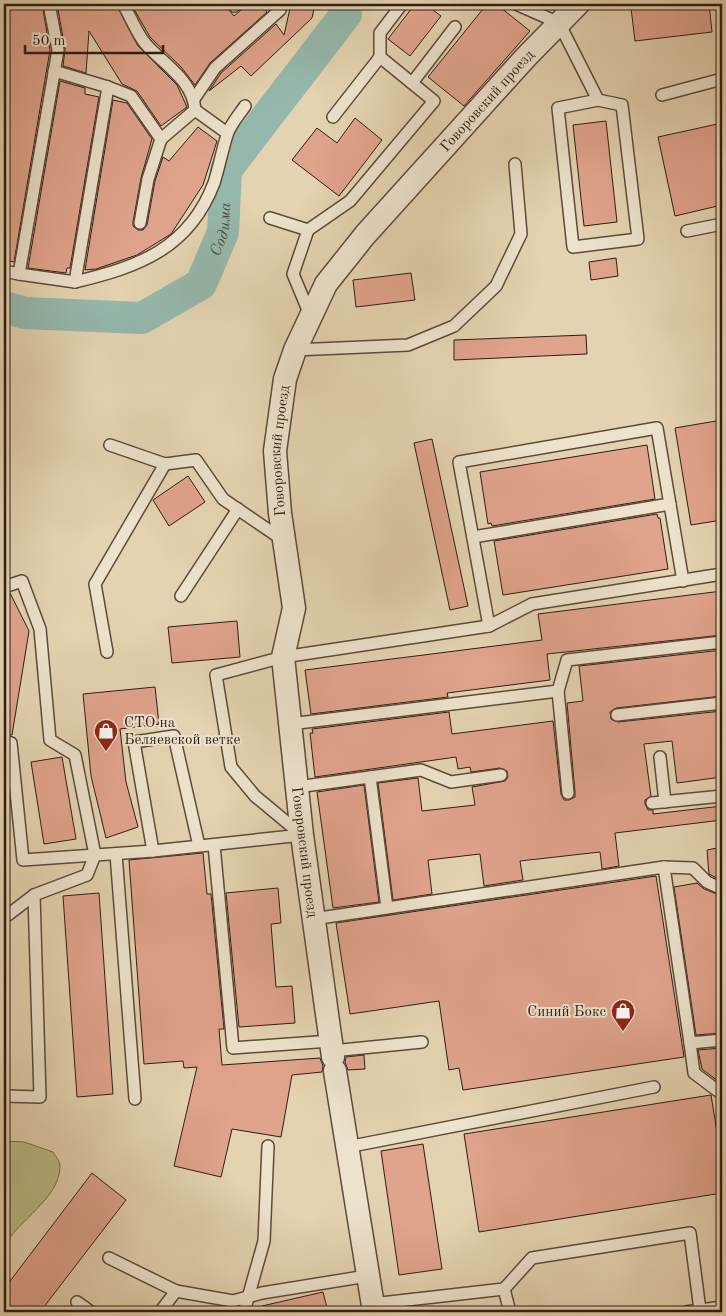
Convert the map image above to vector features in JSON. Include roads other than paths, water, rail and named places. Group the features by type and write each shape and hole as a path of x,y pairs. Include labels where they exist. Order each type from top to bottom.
{"street":[{"name":"Говоровский проезд","path":"373,1308 333,1055 302,835 282,657 294,608 284,541 275,451 285,379 294,350 326,284 365,235 578,4"}],"lane":[{"path":"19,274 58,50 49,4"},
{"path":"123,4 144,42 173,68 195,104 227,133"},
{"path":"140,224 148,179 161,139 195,104 216,68 280,10 275,4"},
{"path":"333,117 380,58 380,33 402,4"},
{"path":"516,4 559,23 598,100"},
{"path":"412,83 455,28"},
{"path":"310,317 293,274 308,230 350,201 434,101 380,58"},
{"path":"54,71 131,96 161,139"},
{"path":"662,95 722,79"},
{"path":"75,282 108,87"},
{"path":"598,100 622,105 638,239 573,247 558,108 598,100"},
{"path":"4,272 75,282 142,263 159,253 187,228 207,199 222,158 227,133 245,106"},
{"path":"294,350 408,345 454,326 496,286 522,234 515,164"},
{"path":"270,218 308,230"},
{"path":"687,231 722,224"},
{"path":"489,626 459,462 657,428 683,580"},
{"path":"110,445 165,464 196,460 223,499 284,541"},
{"path":"108,652 95,584 165,464"},
{"path":"472,537 670,504"},
{"path":"181,596 238,509"},
{"path":"302,835 255,796 231,767 216,675 282,657 489,626 532,604 722,574"},
{"path":"4,587 22,582 40,629 50,740 76,755 95,855 87,875 34,896 4,918"},
{"path":"568,793 558,691 567,660 722,642"},
{"path":"290,724 558,691"},
{"path":"617,715 722,703"},
{"path":"153,851 134,742 174,736 199,846"},
{"path":"4,741 12,743 23,860 153,851 302,835"},
{"path":"660,757 665,802"},
{"path":"297,787 421,770 451,782 500,775"},
{"path":"370,777 387,908"},
{"path":"652,803 722,796"},
{"path":"214,845 233,1048 333,1055 422,1042"},
{"path":"116,854 135,1099"},
{"path":"664,867 694,1073 722,1094"},
{"path":"314,919 664,867 693,868 707,882 722,889"},
{"path":"4,1096 40,1097 34,896"},
{"path":"690,1043 722,1040"},
{"path":"347,1147 654,1087"},
{"path":"244,1312 264,1241 268,1146"},
{"path":"373,1308 504,1289 532,1258 690,1234 700,1310"},
{"path":"109,1258 176,1291 233,1301 249,1296 367,1276"},
{"path":"504,1289 510,1312"},
{"path":"160,1312 176,1291"},
{"path":"77,1302 91,1312"},
{"path":"686,1312 722,1306"}],"waterway":[{"name":"Содима","path":"4,307 25,313 142,318 201,284 223,232 226,170 346,14 344,4"}],"place":[{"name":"СТО на Беляевской ветке","path":"106,752"},
{"name":"Синий Бокс","path":"623,1032"}]}
